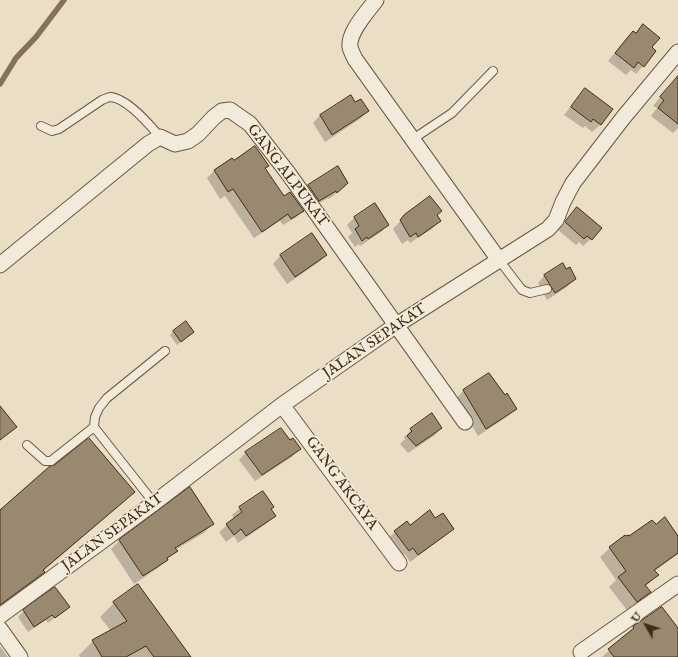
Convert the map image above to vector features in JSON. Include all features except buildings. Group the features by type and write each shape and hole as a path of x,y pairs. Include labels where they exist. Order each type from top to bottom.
{"street":[{"path":"376,0 354,30 351,38 350,46 355,59 499,260"},
{"name":"JALAN SEPAKAT","path":"0,616 154,503 282,405 395,326 548,229 556,220 573,183 623,118 678,52"},
{"name":"GANG ALPUKAT","path":"160,137 175,144 188,141 198,134 214,117 222,111 230,110 250,124 288,173 395,326 465,422"},
{"path":"0,265 148,144 160,137"},
{"name":"GANG AKCAYA","path":"282,405 399,564"},
{"path":"581,652 678,584"},
{"path":"0,629 20,657"}],"lane":[{"path":"413,139 452,113 494,71"},
{"path":"41,126 52,131 59,129 109,97 119,100 144,118 160,137"},
{"path":"499,260 522,290 530,293 547,290"},
{"path":"154,503 94,427 95,417 99,408 107,398 165,351"},
{"path":"27,445 45,461 51,461 94,427"}],"waterway":[{"path":"0,84 16,58 36,37 64,0"}]}
